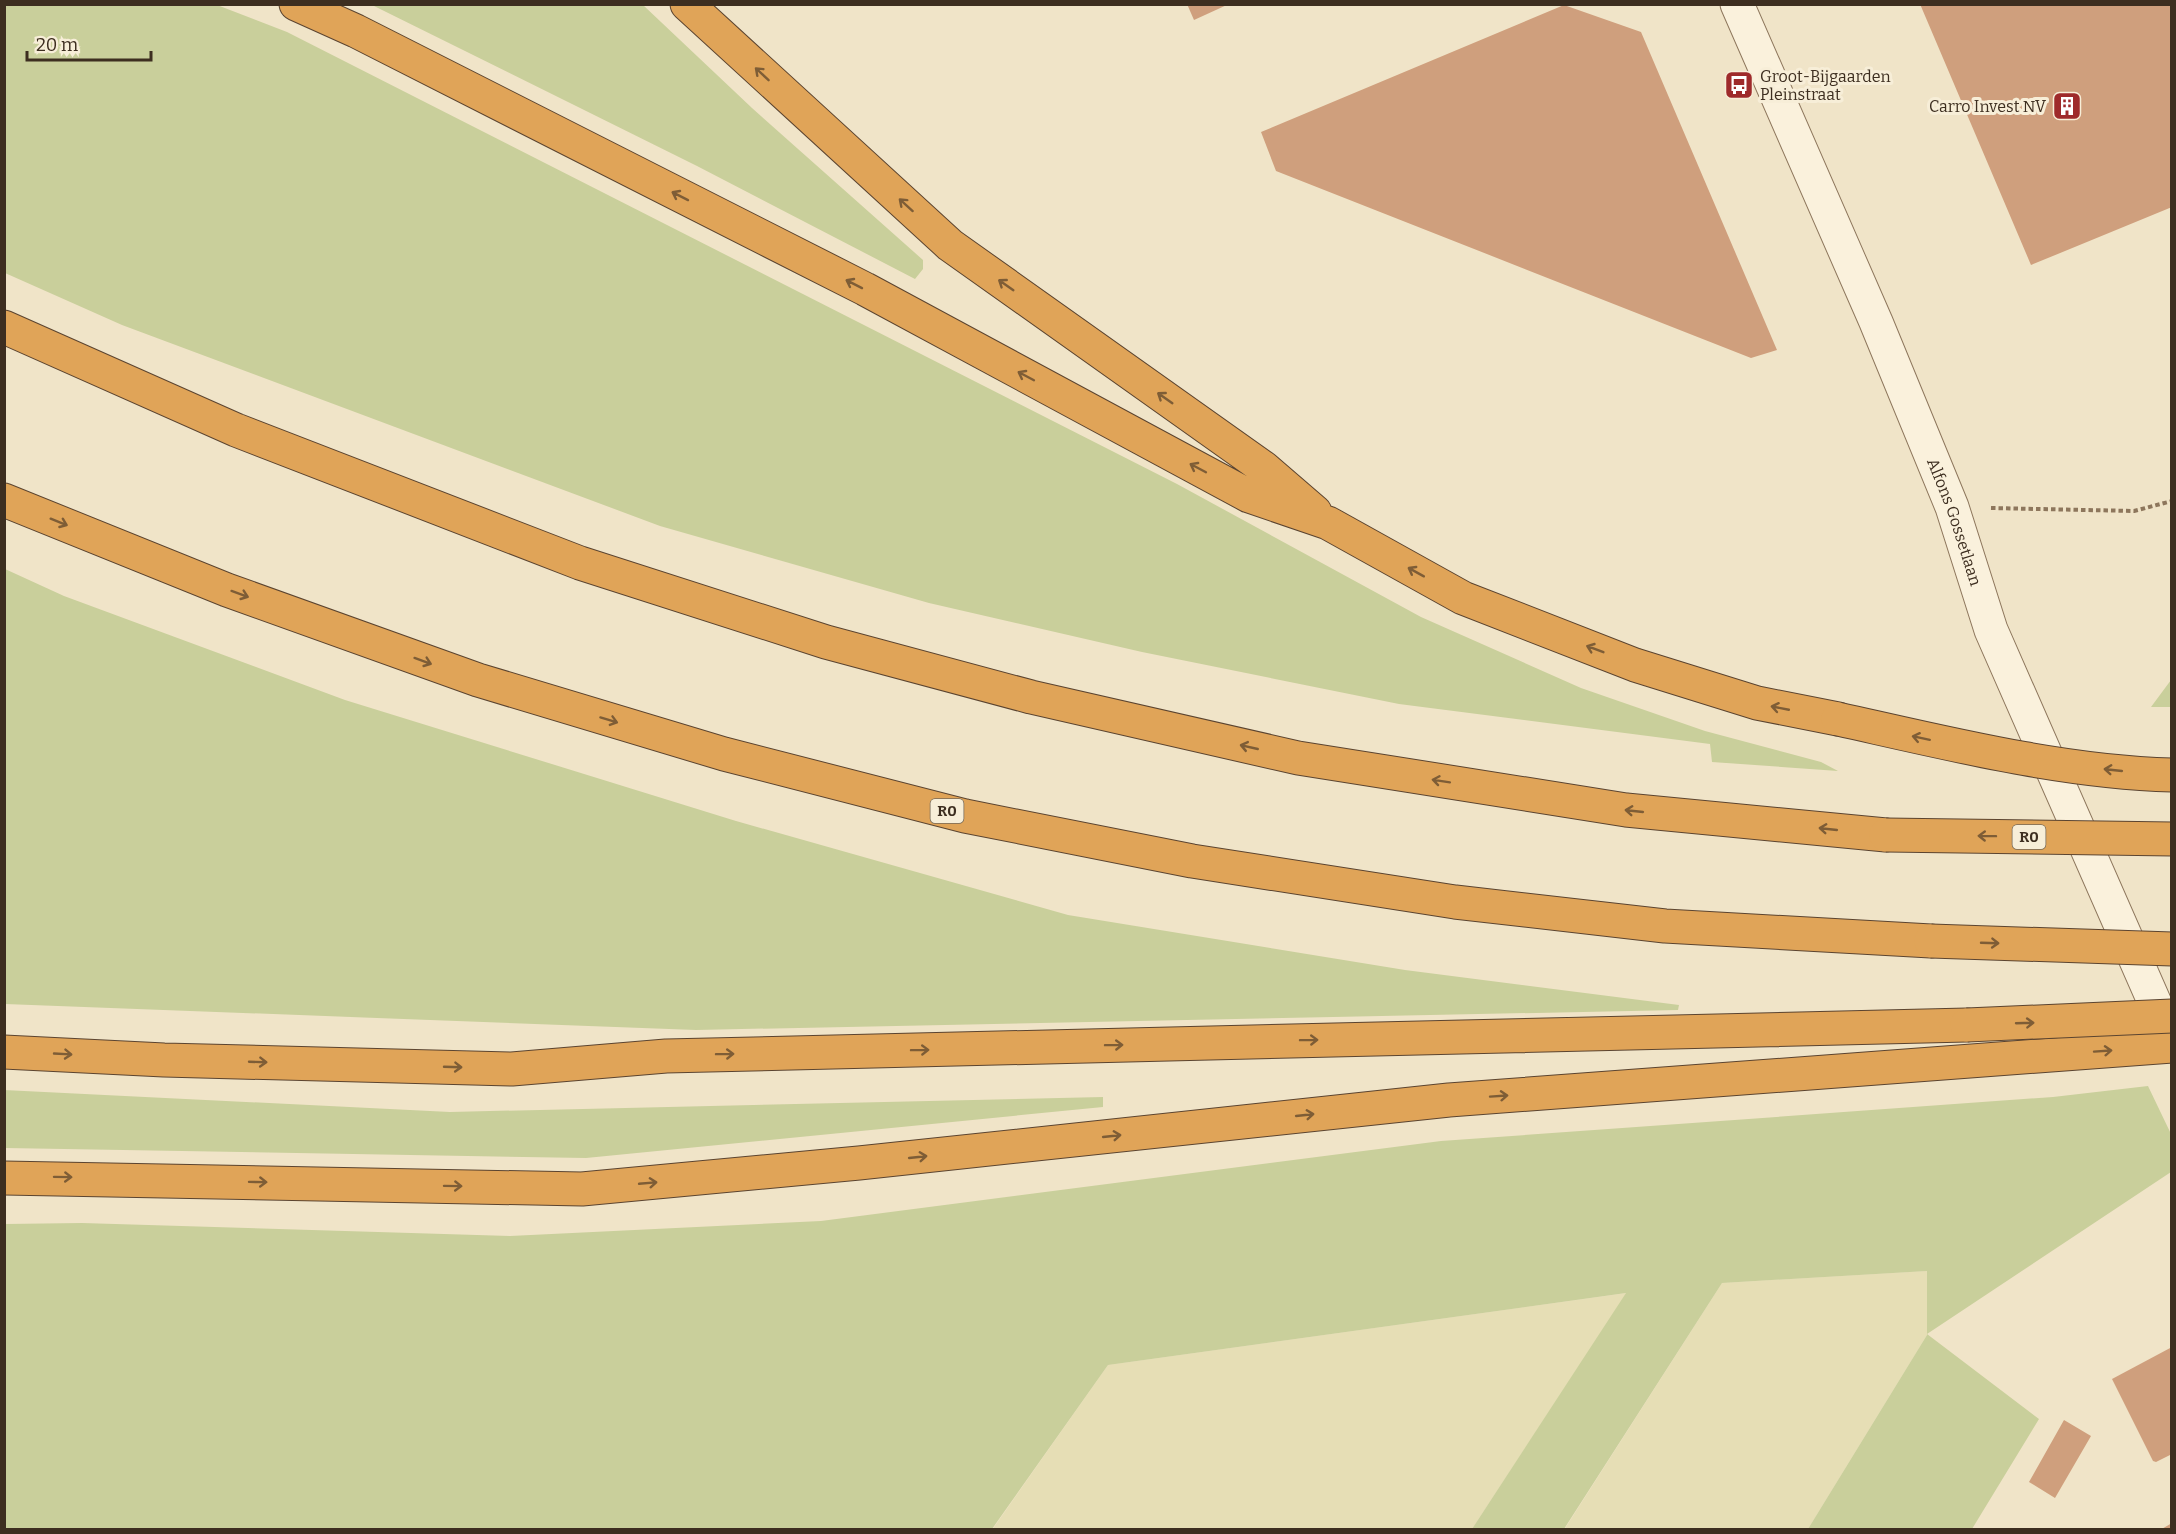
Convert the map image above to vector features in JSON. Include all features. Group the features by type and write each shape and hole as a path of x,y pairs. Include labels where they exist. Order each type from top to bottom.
{"highway":[{"path":"296,4 356,31 865,289 1249,496 1328,523 1463,598 1635,665 1757,703 1962,747 2081,766 2172,775"},
{"path":"687,4 950,244 1264,468 1328,523"},
{"name":"R0","path":"4,327 236,430 580,563 871,654 1031,697 1298,758 1626,810 1886,835 2172,839"},
{"name":"R0","path":"4,500 227,590 478,680 724,754 965,816 1192,861 1455,902 1665,926 1931,941 2172,949"},
{"path":"4,1052 176,1060 512,1069 666,1056 1967,1025 2172,1016"},
{"path":"4,1178 582,1189 883,1160 1449,1100 2172,1044"}],"street":[{"name":"Alfons Gossetlaan","path":"1737,4 1871,311 1952,507 1991,630 2172,1044"}],"path":[{"path":"1952,507 2134,511 2172,501"}],"shaded area":[{"path":"1927,1271 1927,1335 1808,1529 1564,1530 1722,1283"},
{"path":"1627,1293 1472,1529 992,1530 1108,1365"}],"green space":[{"path":"5,4 217,5 287,32 1177,484 1421,617 1581,688 1705,731 1821,762 1838,771 1712,762 1710,744 1399,704 1142,652 929,603 660,526 122,325 5,273"},
{"path":"372,5 643,5 752,108 923,260 923,269 915,279 697,166"},
{"path":"5,569 64,596 345,700 736,821 1068,915 1405,970 1679,1005 1678,1010 696,1030 5,1004"},
{"path":"2171,680 2171,707 2151,707"},
{"path":"2148,1086 2171,1134 2171,1172 1927,1334 1927,1271 1722,1283 1564,1529 1472,1529 1626,1293 1108,1365 992,1529 5,1529 5,1224 82,1223 510,1236 821,1221 1441,1141 2053,1097"},
{"path":"4,1090 450,1112 1103,1097 1103,1107 586,1158 5,1148"},
{"path":"1927,1335 2039,1419 1972,1529 1808,1529"}],"building":[{"path":"1187,4 1229,4 1194,20"},
{"name":"Carro Invest NV","path":"1920,4 2172,4 2172,207 2031,265"},
{"path":"1564,5 1641,32 1777,350 1751,358 1276,171 1261,132"},
{"path":"2172,1347 2172,1454 2156,1462 2153,1461 2112,1379"},
{"path":"2064,1420 2091,1436 2055,1498 2029,1482"},
{"path":"2172,1523 2172,1530 2160,1530"}],"place":[{"name":"Groot-Bijgaarden Pleinstraat","path":"1739,85"},
{"name":"Carro Invest NV","path":"2067,106"}]}
